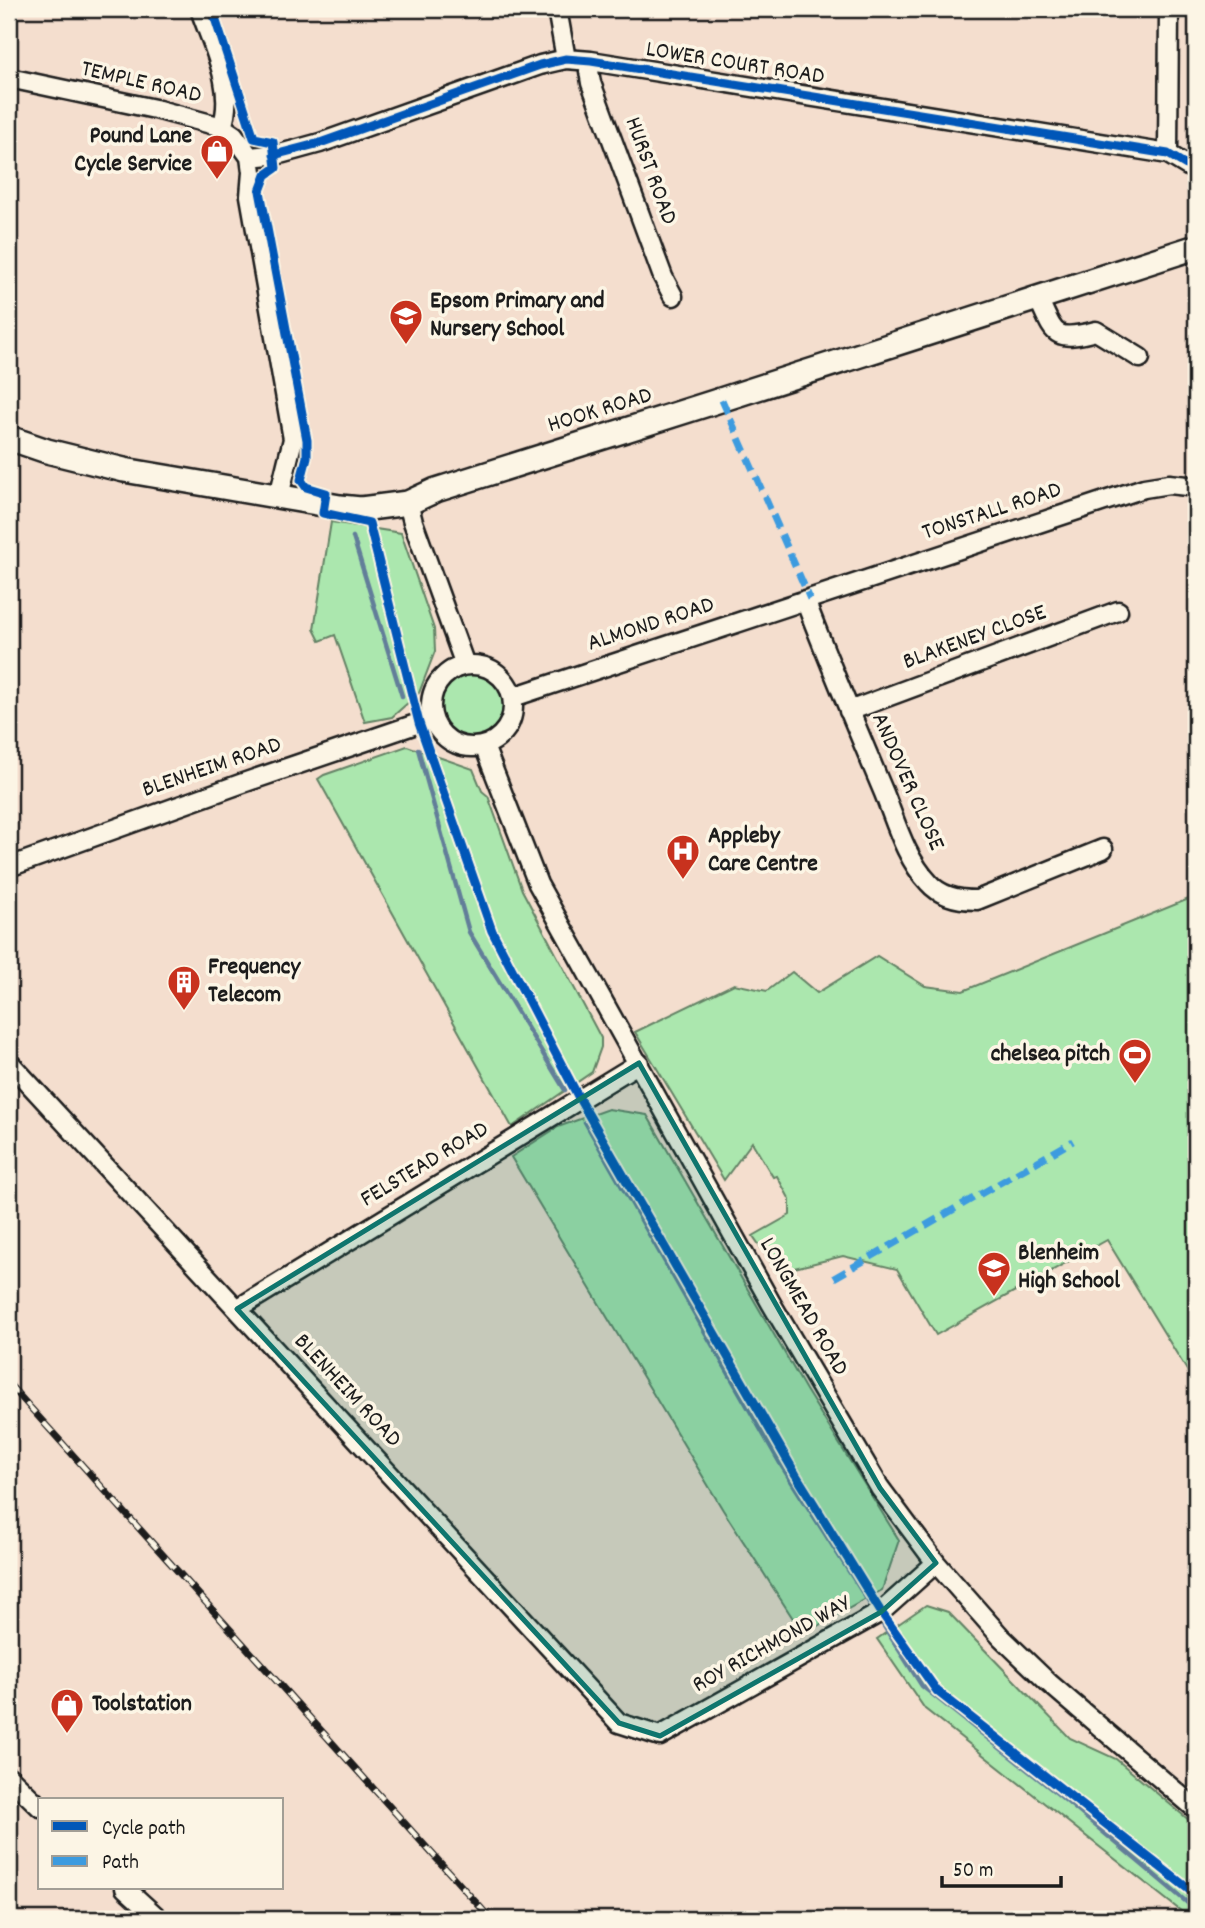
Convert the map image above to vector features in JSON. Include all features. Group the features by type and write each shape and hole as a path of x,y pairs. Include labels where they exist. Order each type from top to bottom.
{"main road":[{"name":"HOOK ROAD","path":"9,438 47,451 124,470 324,505 361,509 408,503 436,490 1196,247"}],"street":[{"path":"200,9 226,86 228,106 222,127"},
{"path":"557,9 566,60"},
{"path":"1168,154 1169,9"},
{"name":"LOWER COURT ROAD","path":"250,157 280,154 320,143 540,65 566,60 591,61 806,94 1168,154 1196,171"},
{"name":"HURST ROAD","path":"591,61 589,71 592,83 663,277 673,296"},
{"name":"TEMPLE ROAD","path":"9,78 155,109 222,127 234,135 250,157"},
{"path":"250,157 250,196 293,439 279,496"},
{"path":"1038,298 1051,325 1059,334 1072,337 1096,331 1140,358"},
{"name":"TONSTALL ROAD","path":"805,600 1144,488 1168,484 1196,487"},
{"path":"408,503 465,665"},
{"name":"ALMOND ROAD","path":"513,697 805,600"},
{"name":"ANDOVER CLOSE","path":"805,600 911,857 931,886 961,900 977,900 1103,849"},
{"name":"BLAKENEY CLOSE","path":"849,711 1118,611"},
{"path":"465,665 479,665 497,672 507,682 513,697 514,711 506,730 496,740 484,746 457,744 444,737 433,719 433,691 450,671 465,665"},
{"name":"BLENHEIM ROAD","path":"9,867 243,783 433,719"},
{"name":"LONGMEAD ROAD","path":"484,746 537,884 771,1303 880,1488 936,1563 1001,1637 1049,1683 1196,1809"},
{"name":"BLENHEIM ROAD","path":"9,1062 619,1723 660,1736"},
{"name":"FELSTEAD ROAD","path":"237,1309 639,1063"},
{"name":"ROY RICHMOND WAY","path":"660,1736 873,1616 936,1563"},
{"path":"9,1777 38,1805"},
{"path":"127,1890 159,1919"}],"highlighted area":[{"path":"639,1063 880,1488 936,1563 881,1612 660,1736 619,1723 237,1309"}],"green space":[{"path":"331,522 401,533 434,629 435,651 419,693 392,717 365,722 335,635 320,641 314,629"},
{"path":"472,670 497,680 507,705 497,730 472,740 447,730 437,705 447,680"},
{"path":"407,746 473,769 482,791 488,796 522,890 601,1038 601,1047 592,1072 512,1127 318,779"},
{"path":"1196,896 1196,1385 1107,1240 936,1335 897,1269 843,1256 778,1272 753,1236 790,1215 790,1200 777,1176 773,1177 752,1142 724,1180 635,1032 734,984 767,991 792,972 817,993 877,956 925,986 963,991"},
{"path":"608,1109 647,1115 806,1390 899,1540 882,1590 803,1634 723,1510 511,1157 558,1127"},
{"path":"926,1605 948,1612 1070,1738 1116,1759 1196,1826 1196,1919 1191,1919 925,1709 877,1639"}],"waterway":[{"path":"353,537 402,696"},
{"path":"418,749 469,932 565,1090"},
{"path":"585,1122 781,1465 875,1612"},
{"path":"880,1620 922,1686 1058,1794 1196,1910"}],"railway":[{"path":"9,1384 491,1919"}],"marked path":[{"path":"722,400 810,599"},
{"path":"834,1278 1073,1141"}],"cycle path":[{"path":"212,9 254,138 273,142 276,168 266,175 260,191 307,440 307,457 301,480 306,487 326,493 323,513 369,523 419,723 492,931 580,1100 796,1475 881,1612 937,1691 1196,1895"},
{"path":"274,155 320,143 540,65 566,59 1168,154 1196,171"}],"place":[{"name":"Pound Lane Cycle Service","path":"217,181"},
{"name":"Epsom Primary and Nursery School","path":"406,346"},
{"name":"Appleby Care Centre","path":"683,881"},
{"name":"Frequency Telecom","path":"184,1012"},
{"name":"chelsea pitch","path":"1135,1085"},
{"name":"Blenheim High School","path":"994,1298"},
{"name":"Toolstation","path":"67,1735"}]}
